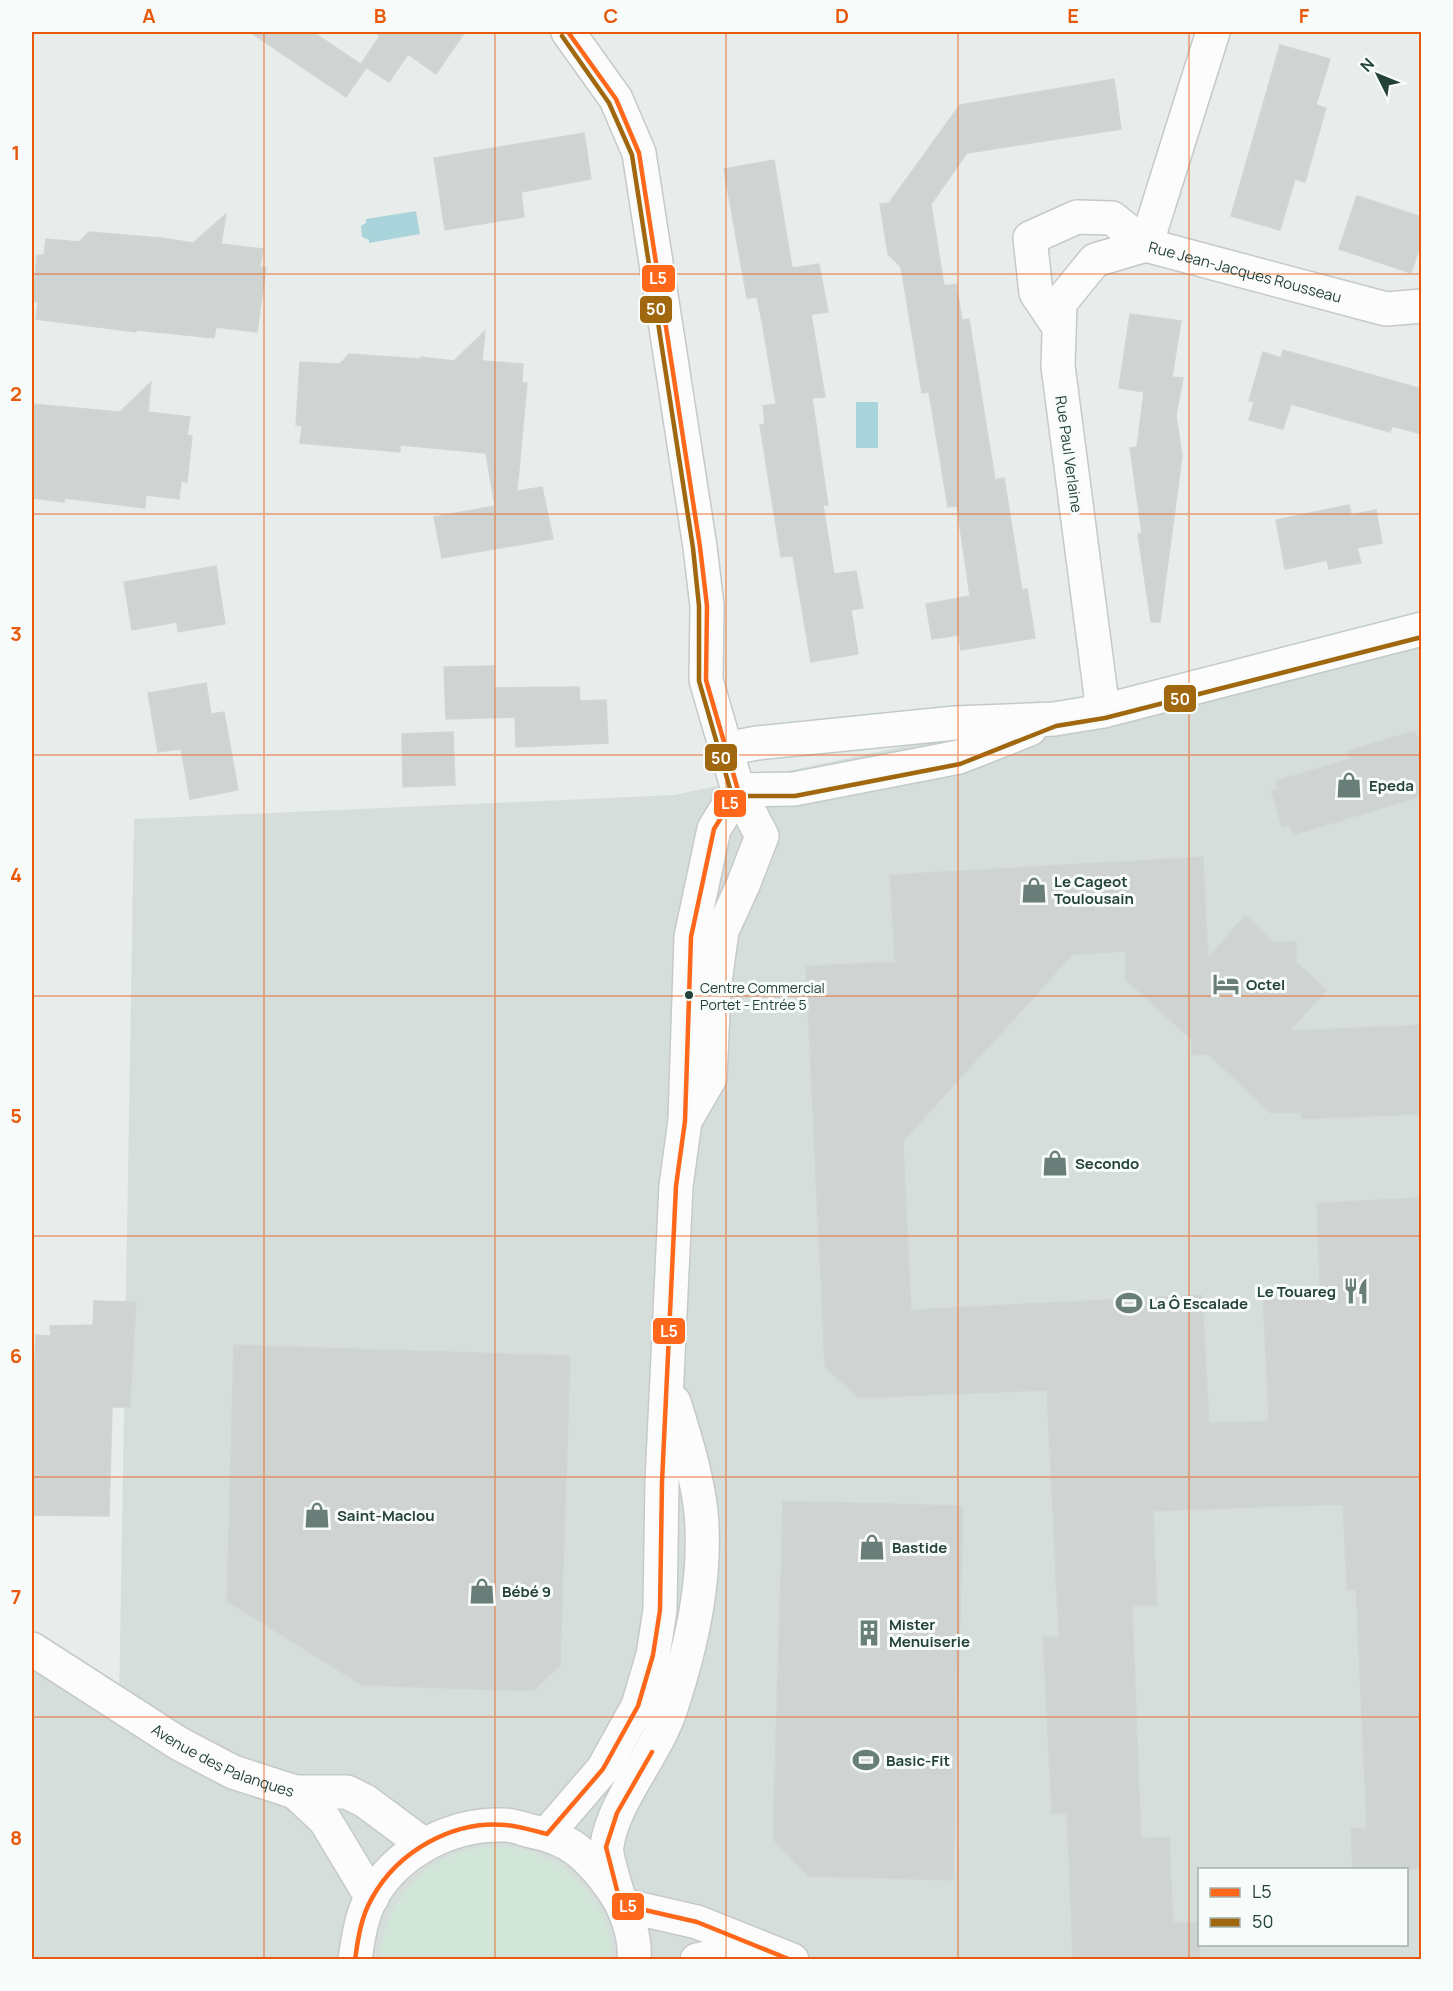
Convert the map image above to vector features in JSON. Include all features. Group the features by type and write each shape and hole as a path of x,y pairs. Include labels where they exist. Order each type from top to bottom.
{"street":[{"path":"568,32 616,99 639,153 700,547 707,606 706,680 738,790 762,836 722,931 714,989 710,1078 684,1121"},
{"name":"Rue Jean-Jacques Rousseau","path":"1213,32 1146,245 1386,309 1422,306"},
{"path":"1059,327 1035,293 1030,238 1077,217 1112,218 1146,245"},
{"name":"Rue Paul Verlaine","path":"1103,711 1058,366 1060,303 1095,260 1146,245"},
{"path":"726,749 757,743 955,723 1054,719 1103,711 1422,629"},
{"path":"738,790 794,789 958,757 1054,719"},
{"path":"547,1834 603,1769 638,1706 653,1655 660,1610 662,1482 676,1186 684,1121 691,937 714,829 738,790"},
{"path":"634,1959 635,1949 606,1847 617,1813 651,1753 672,1707 696,1619 701,1574 701,1512 690,1456 667,1377"},
{"name":"Avenue des Palanques","path":"32,1649 178,1743 233,1772 295,1792 347,1792 365,1801 423,1844"},
{"path":"295,1792 325,1820 372,1898"},
{"path":"355,1959 359,1930 372,1898 394,1868 423,1844 463,1828 506,1825 547,1834 576,1849 600,1871 621,1901 697,1922 792,1959"},
{"path":"697,1959 732,1953 747,1959"}],"shaded area":[{"path":"1421,637 1421,1959 32,1959 32,1649 119,1704 134,819 674,795"}],"green space":[{"path":"488,1846 511,1847 542,1856 559,1865 574,1877 598,1906 606,1923 611,1940 612,1959 380,1959 386,1927 401,1897 411,1884 437,1863 452,1855"}],"water":[{"path":"416,211 420,234 369,243 369,240 362,237 361,226 366,223 366,219"},
{"path":"856,402 878,402 878,448 856,448"}],"building":[{"path":"250,32 313,32 366,68 346,97"},
{"path":"374,32 465,32 436,74 408,54 389,82 361,64 380,36"},
{"path":"1280,45 1330,59 1316,105 1326,108 1305,182 1295,179 1280,230 1231,216"},
{"path":"1114,79 1121,129 967,153 931,204 944,286 956,284 962,320 969,319 995,480 1004,478 1022,590 1027,589 1035,638 961,650 959,635 932,639 926,604 970,596 957,506 948,507 929,392 922,393 901,267 888,254 880,204 889,203 960,105"},
{"path":"584,133 591,179 521,192 524,217 445,230 434,158"},
{"path":"774,160 792,268 819,264 828,312 811,314 825,397 812,398 828,505 823,505 834,574 856,571 863,608 851,610 858,654 811,662 793,556 781,557 760,425 765,424 763,406 776,404 757,297 747,298 724,169"},
{"path":"1357,196 1422,217 1422,240 1411,273 1339,249"},
{"path":"226,214 221,244 263,249 260,267 266,268 257,332 216,327 214,338 136,330 136,332 36,319 38,302 33,301 37,255 44,255 46,239 79,242 89,232 193,243"},
{"path":"1130,314 1181,321 1172,377 1183,378 1176,415 1182,456 1160,622 1151,622 1138,534 1142,533 1130,448 1137,447 1144,392 1119,388"},
{"path":"485,331 482,361 523,364 522,383 527,383 517,491 542,487 553,539 442,558 434,517 495,506 486,453 400,445 400,452 300,443 302,426 296,425 300,362 340,364 349,354 454,361"},
{"path":"1283,350 1422,389 1422,434 1392,426 1390,432 1291,404 1283,429 1249,420 1254,402 1249,401 1263,352 1281,358"},
{"path":"151,382 148,412 190,417 187,435 192,436 187,482 181,481 179,499 146,495 145,508 64,498 64,502 32,498 32,404 120,412"},
{"path":"1349,505 1351,515 1376,510 1382,543 1357,548 1361,563 1329,569 1327,560 1285,569 1276,520"},
{"path":"216,566 225,624 178,632 177,622 132,630 124,582"},
{"path":"494,666 494,688 579,687 580,701 606,700 608,743 516,747 515,717 446,719 444,667"},
{"path":"206,683 211,714 224,712 238,790 190,799 181,749 158,752 148,693"},
{"name":"Epeda","path":"1415,731 1417,738 1422,736 1422,796 1293,835 1290,825 1282,827 1272,792 1278,789 1276,781 1349,759 1347,751"},
{"path":"453,732 455,785 403,787 402,734"},
{"path":"1203,857 1208,959 1245,915 1274,943 1296,941 1296,962 1327,990 1289,1031 1422,1025 1422,1114 1301,1119 1301,1112 1271,1113 1208,1054 1192,1055 1192,1040 1125,979 1126,951 1072,955 903,1141 911,1310 1202,1295 1209,1423 1269,1421 1263,1293 1320,1289 1317,1203 1422,1198 1422,1869 1353,1868 1351,1828 1367,1829 1356,1589 1347,1590 1343,1504 1153,1511 1157,1605 1132,1606 1141,1838 1169,1837 1173,1923 1198,1922 1200,1959 1073,1959 1067,1813 1052,1814 1043,1637 1059,1637 1047,1390 859,1398 825,1367 806,966 895,962 890,875"},
{"path":"94,1301 136,1302 130,1407 112,1407 109,1516 32,1515 34,1443 32,1443 32,1400 36,1335 51,1336 50,1326 93,1325"},
{"name":"Saint-Maclou","path":"234,1345 570,1356 560,1665 533,1691 362,1685 227,1601"},
{"path":"783,1501 963,1506 953,1880 808,1876 773,1839"}],"transit line":[{"name":"L5","path":"355,1960 368,1905 383,1881 412,1853 447,1834 486,1825 522,1827 547,1834 603,1769 638,1706 653,1655 660,1610 662,1482 676,1186 685,1121 691,937 714,829 738,790 706,680 707,606 700,547 639,153 616,99 568,32"},
{"name":"50","path":"562,36 609,103 632,155 693,548 699,606 699,681 734,796 795,796 960,764 1056,726 1105,718 1422,637"},
{"name":"L5","path":"652,1752 617,1813 606,1847 619,1898 623,1905 697,1922 791,1960"}],"place":[{"name":"Epeda","path":"1349,785"},
{"name":"Le Cageot Toulousain","path":"1034,890"},
{"name":"Octel","path":"1226,984"},
{"name":"Centre Commercial Portet - Entrée 5","path":"689,995"},
{"name":"Secondo","path":"1055,1163"},
{"name":"Le Touareg","path":"1356,1291"},
{"name":"La Ô Escalade","path":"1129,1303"},
{"name":"Saint-Maclou","path":"317,1515"},
{"name":"Bastide","path":"872,1547"},
{"name":"Bébé 9","path":"482,1591"},
{"name":"Mister Menuiserie","path":"869,1633"},
{"name":"Basic-Fit","path":"866,1760"}]}
